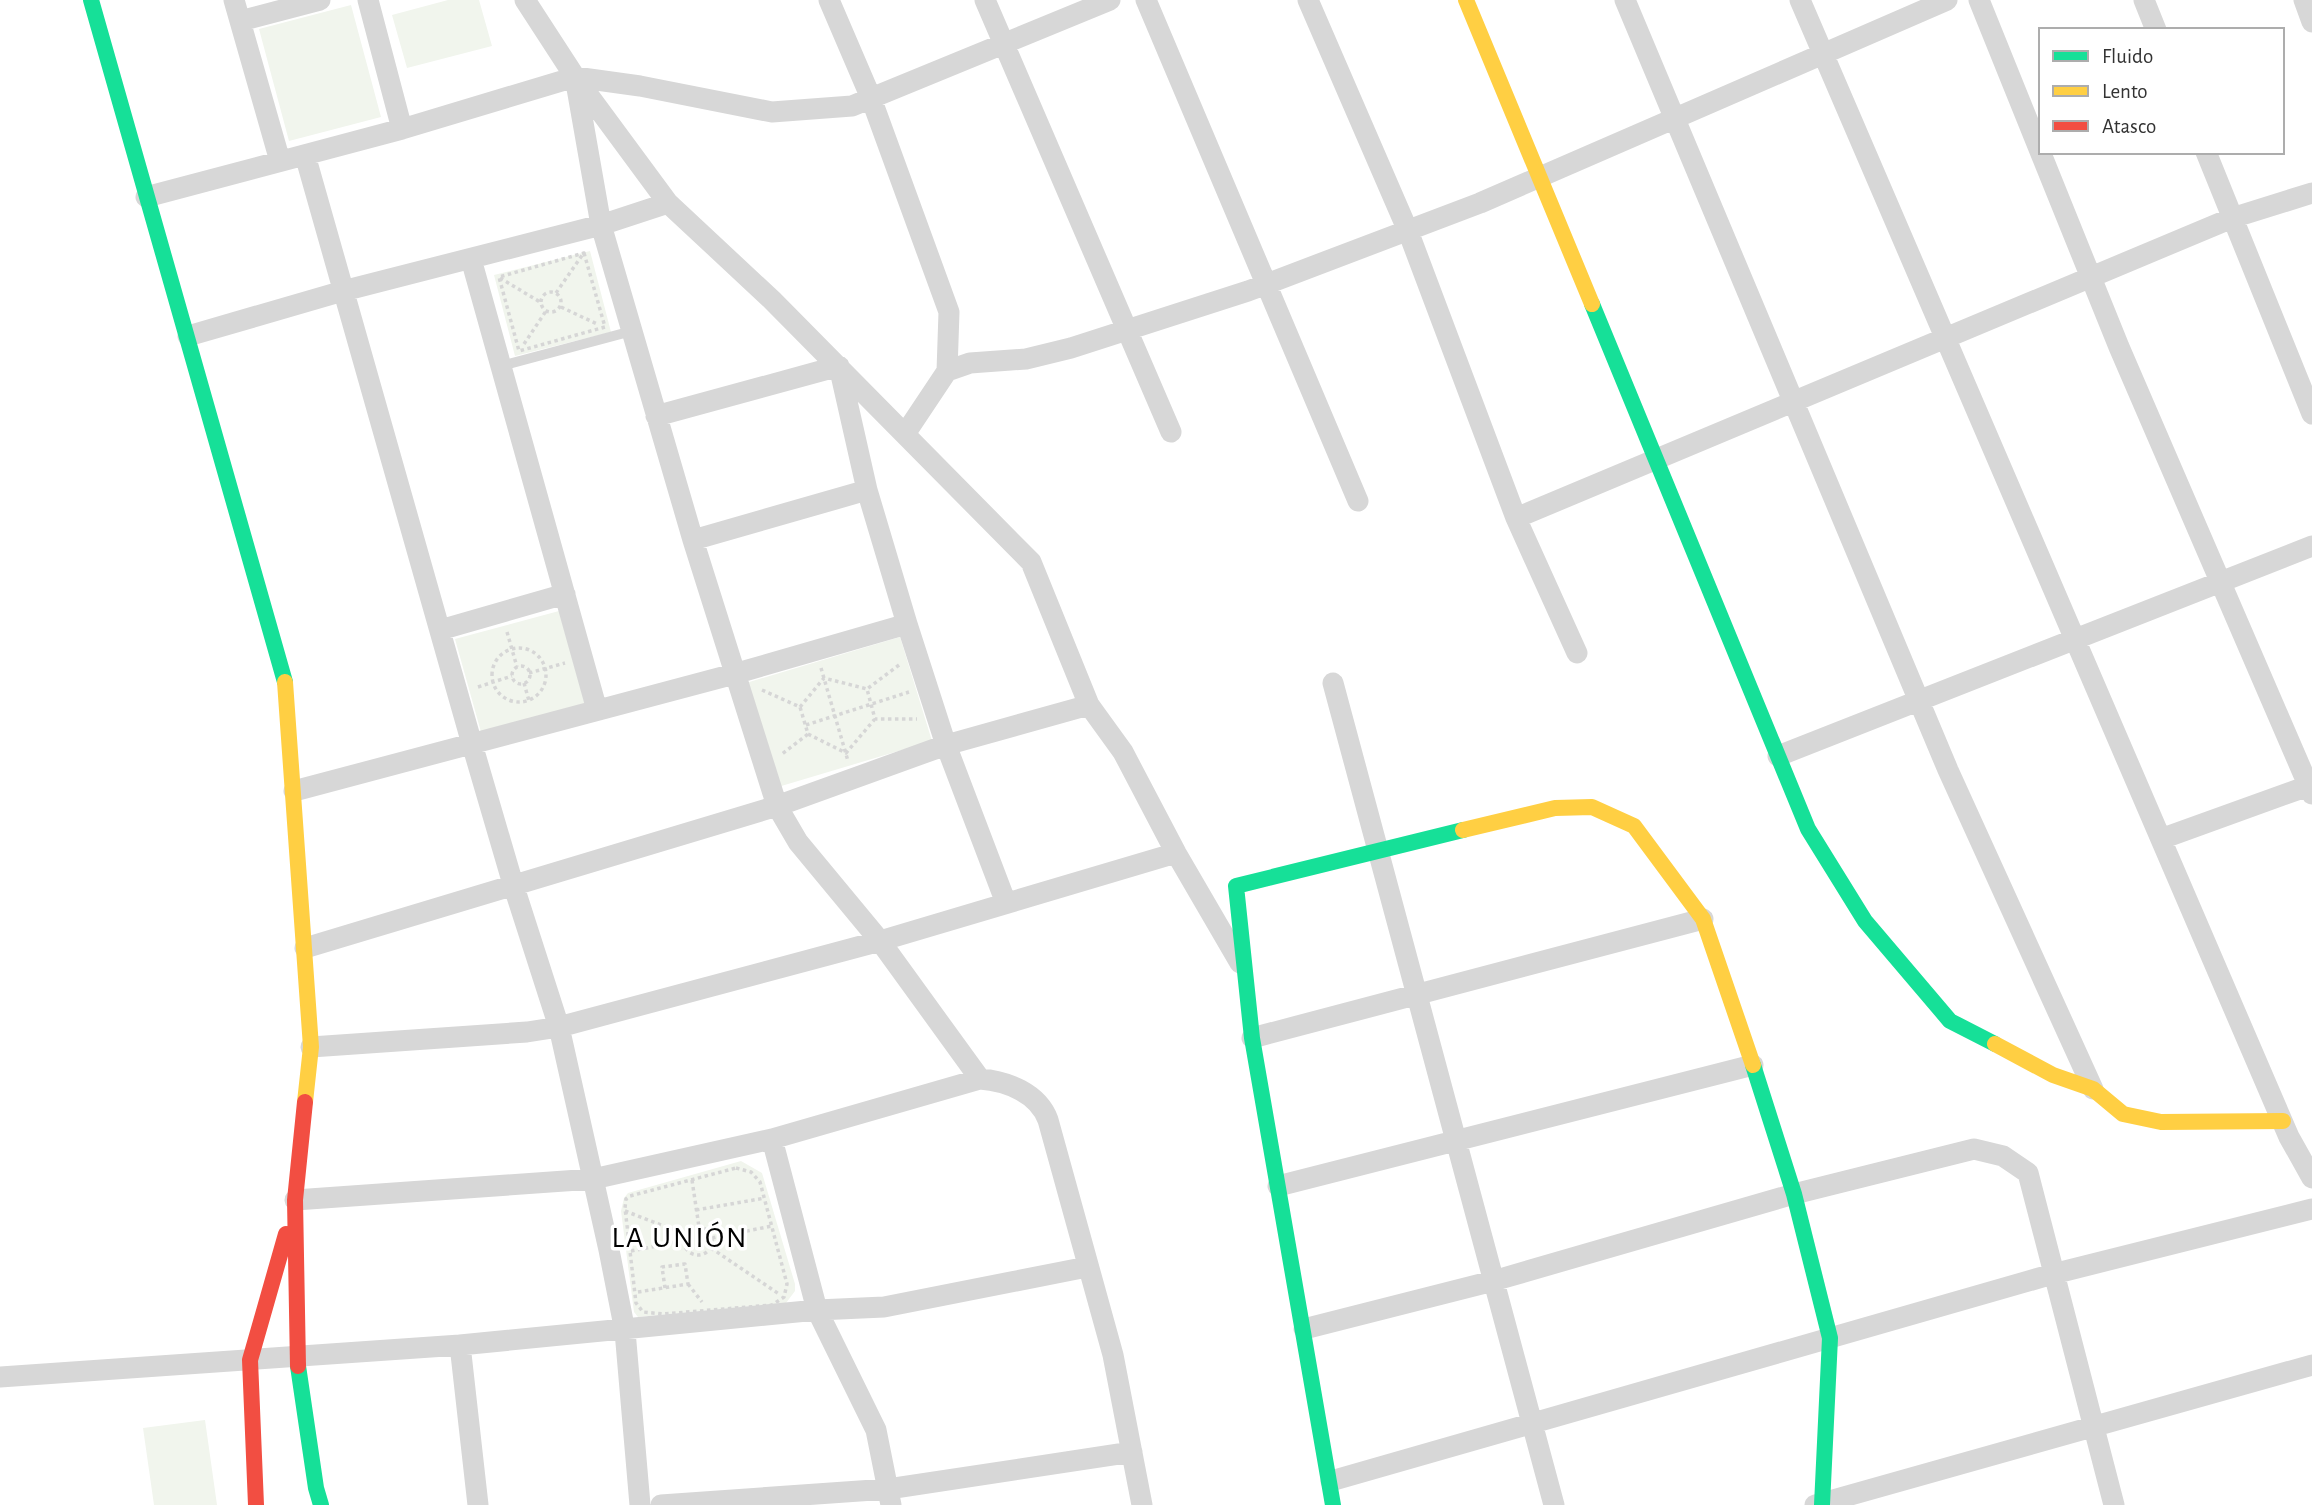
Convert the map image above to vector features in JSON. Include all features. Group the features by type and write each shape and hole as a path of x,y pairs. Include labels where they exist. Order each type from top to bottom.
{"street":[{"path":"91,0 285,678 311,1047 295,1200 297,1357 316,1488 321,1505"},
{"path":"234,0 280,161"},
{"path":"240,21 320,0"},
{"path":"368,0 402,130"},
{"path":"525,0 575,77 668,203 839,366 1031,562 1089,705 1123,752 1176,853 1245,970"},
{"path":"829,0 871,98 949,312 947,371 905,434"},
{"path":"985,0 1171,432"},
{"path":"146,197 402,130 575,77 640,86 772,112 852,106 1110,0"},
{"path":"1146,0 1357,501"},
{"path":"1308,0 1408,230 1516,518 1577,653"},
{"path":"1466,0 1808,829 1865,921 1950,1021 2053,1075 2093,1089 2123,1114 2161,1122 2283,1121"},
{"path":"1625,0 1919,701 2093,1089"},
{"path":"1800,0 2283,1121 2312,1178"},
{"path":"947,371 970,363 1026,359 1071,348 1266,285 1539,177 1947,0"},
{"path":"1979,0 2039,148"},
{"path":"2144,0 2155,28"},
{"path":"2304,0 2312,22"},
{"path":"575,77 601,225 693,540 777,806 798,842 880,941 980,1079"},
{"path":"2041,154 2310,790 2161,839"},
{"path":"2207,154 2312,414"},
{"path":"305,155 472,744 559,1027 625,1331 640,1505"},
{"path":"1516,518 2232,218 2312,193"},
{"path":"188,336 343,291 601,225 668,203"},
{"path":"471,259 597,710"},
{"path":"656,416 839,366"},
{"path":"839,366 867,490 907,624 946,746 1006,903"},
{"path":"693,540 867,490"},
{"path":"1778,756 2312,546"},
{"path":"440,629 565,594"},
{"path":"294,791 734,674 907,624"},
{"path":"1333,683 1553,1505"},
{"path":"304,948 777,806 946,746 1089,705"},
{"path":"1333,1505 1252,1038 1237,886 1555,808 1592,807 1634,827 1703,919 1794,1194 1830,1338 1819,1504 2312,1365"},
{"path":"311,1047 527,1032 559,1027 880,941 1176,853"},
{"path":"1252,1038 1703,919"},
{"path":"1278,1186 1753,1065"},
{"path":"295,1200 593,1179 772,1139 980,1079 1004,1083 1039,1103 1045,1112 1113,1355 1142,1505"},
{"path":"772,1139 817,1310 876,1430 889,1497"},
{"path":"1304,1329 1493,1281 1794,1194 1974,1149 2003,1156 2028,1173 2114,1505"},
{"path":"256,1505 250,1360 295,1200"},
{"path":"1331,1482 2053,1274 2312,1209"},
{"path":"0,1377 460,1345 625,1331 817,1310 884,1307 1087,1267"},
{"path":"460,1345 478,1505"},
{"path":"661,1505 889,1497 1132,1452"}],"lane":[{"path":"501,366 606,332 632,331"}],"path":[{"path":"556,293 601,225"},
{"path":"499,277 584,253"},
{"path":"584,253 606,332"},
{"path":"471,259 540,302 546,311 552,313 561,307"},
{"path":"499,277 519,351"},
{"path":"540,302 546,293 556,293"},
{"path":"556,293 562,302 561,307"},
{"path":"561,307 606,332"},
{"path":"501,366 519,351 546,311"},
{"path":"519,351 606,332"},
{"path":"495,633 507,630 517,667"},
{"path":"521,647 537,653 546,668 545,685 541,692 528,701 510,701 502,696 493,682 494,665 504,652 512,649 521,647"},
{"path":"898,655 903,673"},
{"path":"529,673 570,661"},
{"path":"867,689 900,664"},
{"path":"821,667 849,763"},
{"path":"526,668 529,673 528,680 524,683 515,682 513,669 526,668"},
{"path":"471,690 512,676"},
{"path":"824,678 867,689"},
{"path":"800,707 824,678"},
{"path":"524,683 530,708"},
{"path":"755,687 768,683"},
{"path":"906,683 911,701"},
{"path":"755,687 800,707 808,734"},
{"path":"755,687 758,699"},
{"path":"867,689 875,719"},
{"path":"806,725 909,692"},
{"path":"914,710 920,730"},
{"path":"846,753 875,719 917,719"},
{"path":"808,734 846,753"},
{"path":"775,760 808,734"},
{"path":"736,1168 756,1176 765,1198 787,1284 784,1297 772,1305 647,1314 639,1309 625,1211 625,1203 630,1196 736,1168"},
{"path":"691,1180 699,1227"},
{"path":"696,1210 765,1198"},
{"path":"625,1211 685,1234"},
{"path":"712,1238 772,1226"},
{"path":"699,1227 707,1230 712,1238 711,1248 701,1255 691,1254 683,1241 685,1234 699,1227"},
{"path":"631,1251 683,1241"},
{"path":"711,1248 784,1297 817,1310"},
{"path":"691,1254 685,1264 688,1284 709,1310"},
{"path":"665,1287 662,1267 685,1264"},
{"path":"635,1292 688,1284"}],"shaded area":[{"path":"448,0 479,0 492,46 407,68 392,15"},
{"path":"351,5 381,117 289,141 259,29"},
{"path":"590,251 611,332 515,356 494,275"},
{"path":"559,611 585,704 481,732 455,639"},
{"path":"900,637 932,741 778,787 746,683"},
{"path":"741,1161 762,1173 795,1291 786,1303 638,1317 634,1312 621,1211 624,1198 628,1193"},
{"path":"205,1420 217,1505 154,1505 143,1428"}],"traffic: fast":[{"path":"91,0 285,682"},
{"path":"1592,304 1808,829 1865,921 1950,1021 1995,1044"},
{"path":"1333,1505 1252,1038 1236,886 1463,830"},
{"path":"1753,1065 1794,1194 1830,1338 1822,1505"},
{"path":"298,1366 316,1488 321,1505"}],"traffic: slow":[{"path":"1466,0 1592,304"},
{"path":"285,682 311,1047 305,1102"},
{"path":"1463,830 1555,808 1592,807 1634,826 1703,919 1753,1065"},
{"path":"1995,1044 2053,1075 2093,1089 2123,1114 2161,1122 2283,1121"}],"traffic: jam":[{"path":"298,1366 295,1200 305,1102"},
{"path":"256,1505 250,1360 286,1234"}],"district":[{"name":"LA UNIÓN","path":"680,1238"}]}
